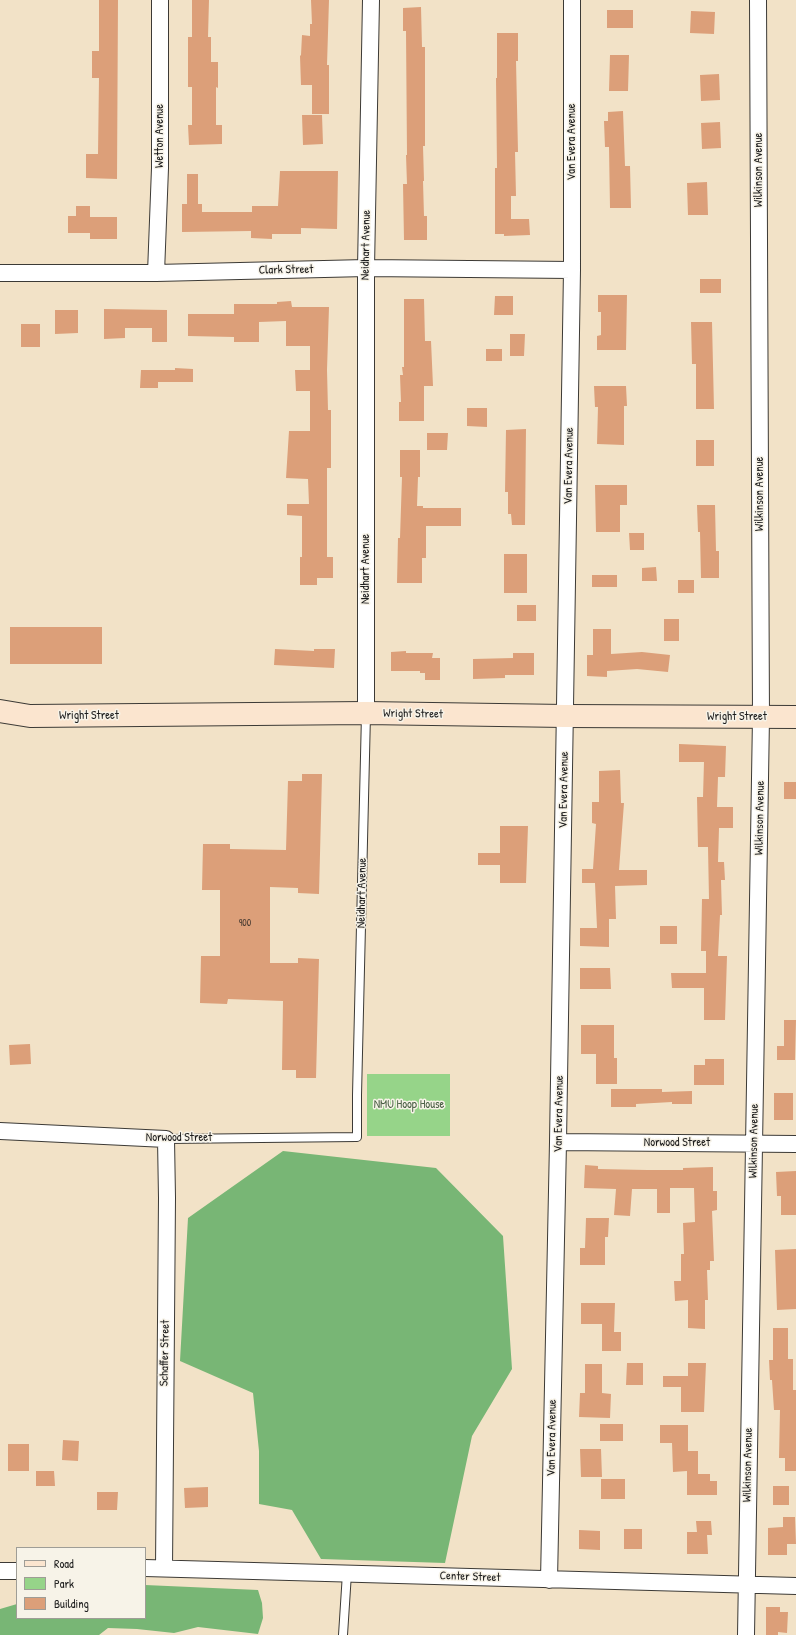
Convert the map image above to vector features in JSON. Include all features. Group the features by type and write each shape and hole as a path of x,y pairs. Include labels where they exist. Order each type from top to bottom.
{"main road":[{"name":"Wright Street","path":"0,711 30,716 366,713 796,717"},
{"name":"Wright Street","path":"0,724 30,716"}],"street":[{"name":"Wetton Avenue","path":"156,273 160,168 160,0"},
{"name":"Neidhart Avenue","path":"366,713 366,268 371,0"},
{"name":"Van Evera Avenue","path":"549,1580 558,1142 572,270 572,0"},
{"name":"Wilkinson Avenue","path":"746,1635 761,717 758,0"},
{"name":"Clark Street","path":"0,273 156,273 366,268 572,270"},
{"name":"Norwood Street","path":"0,1131 166,1139"},
{"name":"Schaffer Street","path":"164,1568 167,1198 166,1139"},
{"name":"Norwood Street","path":"558,1142 796,1144"},
{"name":"Center Street","path":"146,1568 796,1586"},
{"path":"0,1571 16,1571"}],"lane":[{"name":"Neidhart Avenue","path":"358,1137 357,1095 366,713"},
{"name":"Norwood Street","path":"166,1139 358,1137"},
{"path":"344,1635 347,1573"}],"green space":[{"name":"NMU Hoop House","path":"367,1074 450,1074 450,1136 367,1136"},
{"path":"283,1151 436,1168 503,1236 512,1369 472,1436 445,1563 321,1559 292,1510 259,1504 259,1451 253,1393 180,1361 188,1218"},
{"path":"146,1585 258,1590 262,1603 263,1618 258,1634 198,1627 174,1633 108,1628 99,1635 0,1635 0,1609 16,1604 16,1619 146,1619"}],"building":[{"path":"99,0 118,0 117,179 86,178 86,154 98,154 99,78 92,78 92,51 99,51"},
{"path":"192,0 209,0 208,37 211,37 211,62 218,62 218,88 216,87 216,125 222,125 222,144 189,145 188,125 192,125 192,87 188,87 188,37 192,37"},
{"path":"311,0 329,0 327,65 329,65 329,114 312,114 312,85 301,85 300,56 302,35 310,36 310,24 312,24"},
{"path":"421,7 422,47 425,47 425,146 423,146 423,181 424,216 427,216 427,240 404,240 403,184 407,184 407,155 406,31 403,31 403,8"},
{"path":"607,10 633,10 633,28 607,28"},
{"path":"691,11 715,12 714,34 690,33"},
{"path":"497,33 518,33 518,61 516,61 518,152 515,152 516,196 511,196 511,219 529,219 530,235 504,236 504,234 495,234 495,168 497,168"},
{"path":"610,55 629,55 628,91 609,91"},
{"path":"719,74 720,100 701,101 700,75"},
{"path":"623,111 625,166 630,166 631,208 610,208 609,147 605,147 604,121 608,121 608,112"},
{"path":"302,115 322,115 323,144 303,145"},
{"path":"720,122 721,148 702,149 701,123"},
{"path":"280,171 338,171 337,229 301,228 301,234 272,234 272,239 251,238 251,231 182,232 182,204 187,204 187,174 198,174 198,204 202,204 202,212 252,212 252,206 278,206"},
{"path":"707,182 708,215 688,215 687,183"},
{"path":"76,206 90,206 90,217 117,217 117,239 90,239 90,233 68,233 68,216 76,216"},
{"path":"700,279 721,279 721,293 700,293"},
{"path":"598,295 627,295 626,350 597,350 597,336 601,335 601,312 598,312"},
{"path":"495,296 513,296 513,315 494,315"},
{"path":"404,299 424,299 425,341 431,341 433,386 424,386 424,421 399,421 399,402 401,402 400,375 403,375 402,367 404,367"},
{"path":"291,301 292,307 329,307 327,370 328,410 331,410 331,468 327,468 327,557 333,557 333,578 317,578 317,585 300,585 302,516 287,515 287,504 309,504 308,479 286,478 289,431 310,431 310,391 296,391 295,370 310,370 310,346 286,346 286,321 259,322 259,342 234,342 234,337 188,336 188,314 234,314 234,304 277,304 277,302"},
{"path":"104,309 167,310 167,342 152,342 152,328 125,328 125,338 104,339"},
{"path":"55,310 78,310 78,333 55,334"},
{"path":"691,322 712,322 714,409 696,409 696,364 692,364"},
{"path":"21,324 40,324 40,347 21,347"},
{"path":"510,334 525,334 524,356 510,356"},
{"path":"486,349 502,349 502,361 486,361"},
{"path":"175,368 193,369 193,382 158,382 158,388 140,388 141,370 175,370"},
{"path":"594,386 626,386 627,406 624,406 624,445 597,444 598,407 595,407"},
{"path":"467,408 487,408 487,427 467,426"},
{"path":"526,429 525,525 512,525 511,514 508,514 508,492 505,492 506,430"},
{"path":"427,433 448,433 447,450 427,450"},
{"path":"696,440 714,440 714,466 696,466"},
{"path":"400,450 420,450 420,477 418,477 417,506 423,506 423,508 461,508 461,526 426,526 426,558 422,558 422,583 397,583 402,477 400,477"},
{"path":"595,485 627,485 627,505 620,505 620,532 596,532"},
{"path":"697,505 715,505 716,551 719,551 719,578 701,578 700,532 698,532"},
{"path":"629,533 644,533 644,550 630,550"},
{"path":"504,554 527,554 527,593 504,593"},
{"path":"656,567 657,581 642,581 642,568"},
{"path":"592,575 617,575 617,587 592,587"},
{"path":"678,580 694,580 694,593 678,593"},
{"path":"517,605 536,605 536,621 517,621"},
{"path":"664,619 679,619 679,641 664,641"},
{"path":"10,627 102,627 102,664 10,664"},
{"path":"593,629 611,629 611,654 642,652 670,655 668,672 637,669 607,671 607,677 587,676 587,655 593,655"},
{"path":"275,649 314,651 314,649 335,649 334,668 274,665"},
{"path":"406,651 406,653 433,653 432,658 440,658 440,680 425,680 425,673 420,673 420,671 391,671 391,652"},
{"path":"513,653 534,653 534,675 505,675 505,678 473,679 473,659 513,658"},
{"path":"679,744 726,746 725,777 718,777 717,807 733,807 733,828 719,828 718,862 724,862 725,880 721,880 722,915 720,915 718,956 727,956 725,1020 704,1020 704,988 672,988 671,973 706,973 706,951 701,951 702,899 709,899 708,847 698,847 697,797 703,797 704,762 679,762"},
{"path":"620,770 621,803 624,803 619,870 647,870 647,885 615,886 616,919 609,919 609,947 580,946 580,928 597,928 595,883 582,883 582,869 593,869 596,824 592,823 592,802 599,802 599,771"},
{"path":"302,774 322,774 319,894 298,893 298,888 270,887 270,963 298,963 298,958 319,959 316,1078 296,1078 296,1070 282,1070 283,1001 228,999 227,1004 200,1003 201,956 220,956 220,890 202,890 203,844 230,844 230,849 286,850 288,781 302,781"},
{"path":"784,782 796,782 796,799 784,799"},
{"path":"500,826 528,826 526,883 500,883 500,865 478,865 478,853 500,853"},
{"path":"660,926 677,926 677,944 660,944"},
{"path":"580,968 610,968 611,989 580,989"},
{"path":"784,1020 796,1020 795,1060 777,1060 777,1046 784,1046"},
{"path":"581,1025 614,1025 614,1058 617,1058 617,1084 596,1084 596,1054 581,1054"},
{"path":"30,1044 31,1064 10,1065 9,1045"},
{"path":"705,1059 724,1059 724,1085 694,1085 694,1065 705,1065"},
{"path":"611,1089 662,1089 662,1092 692,1091 692,1104 672,1104 672,1102 636,1104 636,1107 611,1107"},
{"path":"774,1093 793,1093 793,1120 774,1120"},
{"path":"585,1165 598,1166 598,1169 647,1170 683,1170 683,1168 713,1167 713,1191 717,1191 717,1210 712,1211 714,1261 710,1261 710,1270 707,1270 708,1300 705,1300 705,1329 688,1328 688,1300 675,1301 674,1281 681,1281 681,1254 684,1254 683,1223 695,1222 694,1188 670,1188 670,1213 657,1213 657,1189 632,1189 630,1216 614,1215 616,1189 584,1188"},
{"path":"796,1171 796,1215 781,1215 781,1196 777,1196 776,1172"},
{"path":"586,1218 609,1218 608,1237 605,1237 605,1265 580,1265 580,1248 585,1248"},
{"path":"796,1249 796,1309 777,1310 775,1250"},
{"path":"581,1303 615,1303 614,1332 621,1332 621,1351 602,1351 602,1324 581,1324"},
{"path":"773,1328 788,1328 788,1359 793,1359 793,1390 796,1390 796,1471 785,1471 785,1458 779,1458 780,1410 774,1410 769,1360 773,1360"},
{"path":"627,1363 643,1363 643,1385 626,1385"},
{"path":"688,1363 706,1363 704,1412 681,1412 681,1387 663,1387 663,1376 688,1376"},
{"path":"585,1364 602,1364 602,1393 611,1394 610,1418 579,1417 580,1393 585,1393"},
{"path":"600,1424 623,1424 623,1441 600,1441"},
{"path":"660,1425 688,1425 688,1451 698,1451 698,1474 710,1474 710,1481 717,1481 717,1495 687,1495 687,1471 673,1472 672,1443 660,1443"},
{"path":"63,1440 79,1441 78,1461 62,1460"},
{"path":"8,1444 29,1444 29,1471 8,1471"},
{"path":"580,1449 601,1449 602,1477 581,1477"},
{"path":"36,1471 54,1471 55,1486 36,1486"},
{"path":"601,1479 625,1479 625,1499 601,1499"},
{"path":"773,1486 789,1486 789,1505 773,1505"},
{"path":"208,1487 208,1507 185,1508 184,1488"},
{"path":"97,1492 118,1492 117,1510 97,1510"},
{"path":"783,1517 795,1517 796,1544 787,1544 787,1555 768,1555 768,1528 783,1527"},
{"path":"696,1521 711,1521 712,1535 707,1535 708,1554 687,1554 687,1532 697,1532"},
{"path":"624,1529 642,1529 642,1549 624,1549"},
{"path":"579,1530 600,1531 600,1550 579,1549"},
{"path":"766,1607 780,1607 780,1612 788,1612 787,1633 778,1632 778,1635 766,1635"}]}
